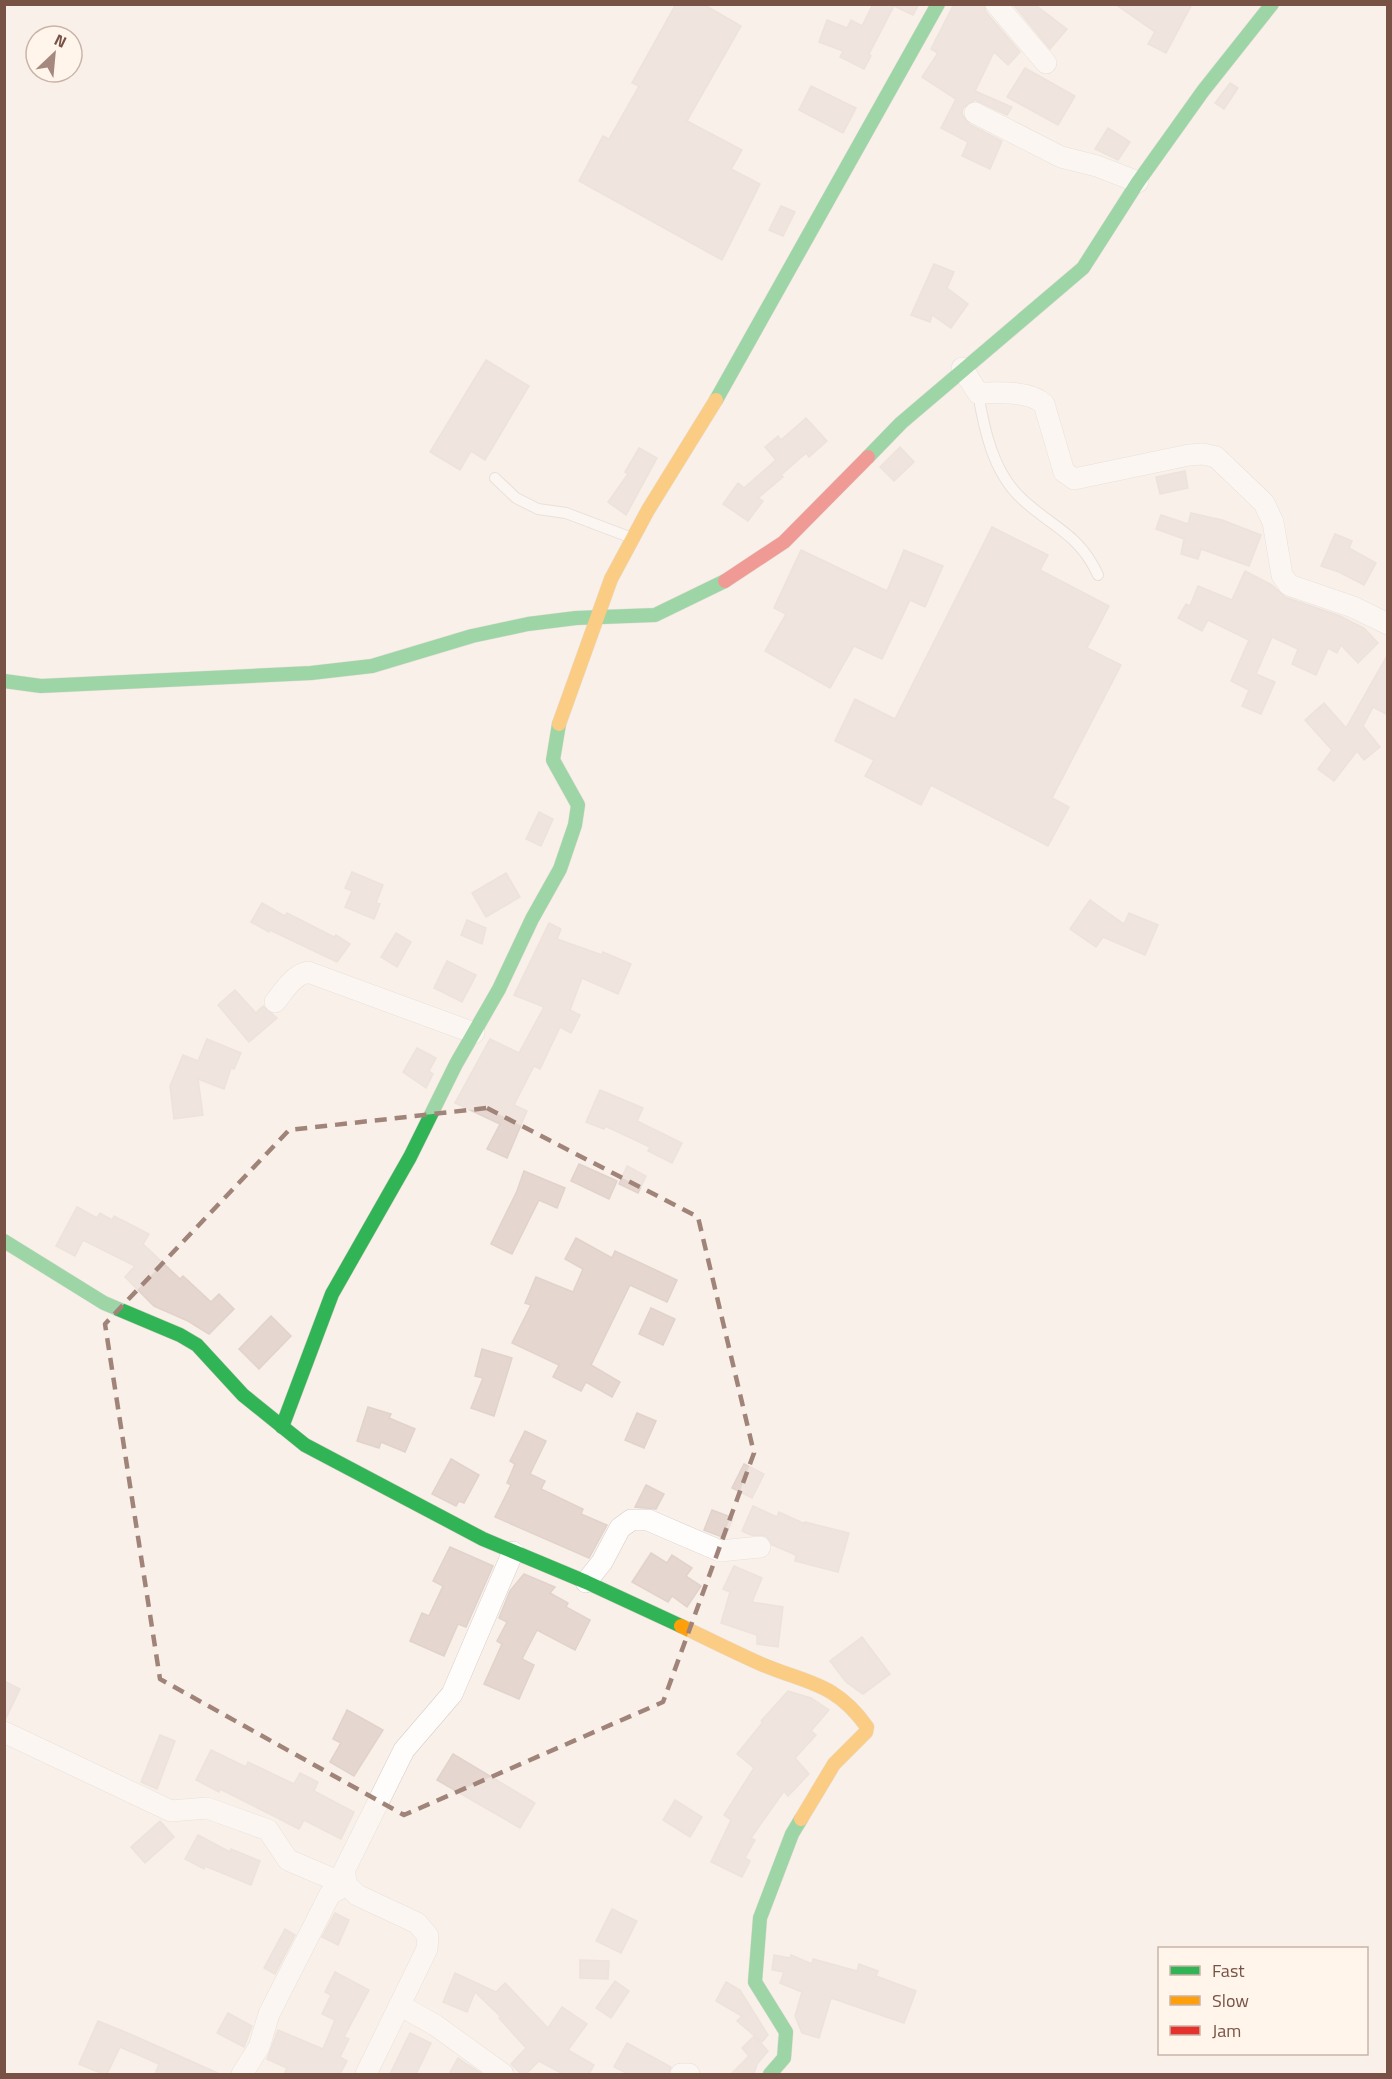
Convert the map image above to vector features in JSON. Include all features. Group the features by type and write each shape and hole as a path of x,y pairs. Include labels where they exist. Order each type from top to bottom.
{"street":[{"path":"282,1427 333,1294 410,1157 456,1064 500,988 532,919 560,869 575,825 578,804 574,794 556,769 553,750 563,708 611,579 632,538 786,279 857,145 938,4"},
{"path":"996,4 1046,63"},
{"path":"4,681 41,686 311,673 394,662 472,636 528,624 645,616 668,610 728,579 784,542 901,423 962,368 1083,268 1138,182 1203,91 1272,4"},
{"path":"975,113 1061,157 1138,182"},
{"path":"962,368 978,393 1029,396 1044,404 1064,472 1074,480 1189,455 1215,457 1268,507 1273,522 1282,575 1289,585 1353,607 1388,624"},
{"path":"275,1002 299,974 308,972 474,1033"},
{"path":"4,1241 104,1303 180,1335 196,1345 243,1395 305,1444 513,1552 585,1582 764,1665 818,1683 852,1706 867,1727 866,1732 834,1764 792,1834 760,1918 755,1982 786,2032 784,2058 770,2074"},
{"path":"585,1582 602,1562 620,1528 631,1520 648,1520 720,1551 760,1547"},
{"path":"346,1885 344,1871 404,1750 452,1694 513,1552"},
{"path":"4,1732 171,1811 207,1808 268,1830 288,1860 346,1885 357,1895 417,1923 428,1936 427,1949 366,2074"},
{"path":"242,2074 259,2047 269,2014 330,1894 346,1885"},
{"path":"400,2006 435,2025 503,2074"},
{"path":"681,2074 689,2074"}],"lane":[{"path":"978,393 983,425 1005,478 1020,497 1072,536 1091,558 1098,575"},
{"path":"495,478 506,491 538,509 566,513 632,538"}],"highlighted area":[{"path":"487,1108 698,1217 754,1453 663,1702 404,1815 160,1679 105,1324 289,1130"}],"building":[{"path":"676,4 703,4 741,26 687,121 742,150 731,169 760,184 722,260 579,181 603,136 609,139 639,86 632,83"},
{"path":"873,4 919,4 913,15 894,6 869,54 871,56 864,69 840,57 843,51 819,42 827,20 847,28 851,20 862,26"},
{"path":"954,4 984,4 986,12 1020,52 1008,65 994,52 975,91 1012,107 1007,115 975,100 963,108 962,114 969,124 1002,141 990,169 962,156 968,142 941,128 956,99 922,77 938,53 931,49"},
{"path":"1013,4 1034,4 1067,29 1050,49"},
{"path":"1115,4 1192,4 1166,53 1148,44 1155,32"},
{"path":"1025,68 1075,96 1058,125 1007,97"},
{"path":"1230,83 1238,88 1224,109 1215,103"},
{"path":"811,86 856,108 843,133 799,110"},
{"path":"1108,128 1130,142 1118,160 1095,149"},
{"path":"781,206 795,212 783,236 769,230"},
{"path":"934,264 954,272 947,288 968,304 951,328 932,315 930,322 911,315"},
{"path":"486,360 529,386 485,460 471,451 460,470 430,452"},
{"path":"806,418 827,441 809,457 806,453 758,498 763,501 748,521 723,504 738,483 744,488 776,460 765,447 778,436 781,440"},
{"path":"900,447 914,462 894,481 880,467"},
{"path":"639,448 657,458 626,515 608,502 628,474 625,472"},
{"path":"1185,471 1188,488 1160,494 1156,477"},
{"path":"1191,513 1222,520 1261,535 1249,566 1201,549 1198,559 1181,554 1184,539 1156,529 1161,515 1188,524"},
{"path":"992,527 1048,555 1040,570 1109,606 1087,648 1121,665 1052,798 1069,807 1048,846 931,785 921,805 865,776 874,760 835,741 855,699 895,719"},
{"path":"1335,534 1352,541 1349,548 1376,563 1364,585 1321,566"},
{"path":"801,550 887,591 904,550 943,566 925,607 910,600 882,659 854,646 830,688 765,651 786,614 774,608"},
{"path":"1245,571 1272,585 1285,597 1340,616 1364,628 1378,643 1358,663 1341,645 1337,653 1328,648 1316,675 1292,664 1298,649 1272,637 1256,674 1275,682 1261,714 1242,706 1249,690 1231,681 1249,640 1208,620 1202,631 1178,618 1186,604 1190,606 1198,586 1232,600"},
{"path":"1388,654 1388,715 1373,707 1363,726 1380,747 1364,760 1357,751 1334,781 1318,769 1332,750 1305,720 1324,703 1346,728"},
{"path":"539,812 553,819 541,846 526,839"},
{"path":"352,872 383,885 376,903 380,904 374,919 345,907 352,891 345,888"},
{"path":"506,873 520,897 486,917 472,893"},
{"path":"1090,900 1124,924 1129,913 1158,925 1145,955 1103,937 1096,947 1070,929"},
{"path":"262,903 285,916 287,913 334,937 336,935 350,944 337,962 270,930 269,932 251,922"},
{"path":"467,920 486,928 482,944 461,935"},
{"path":"549,923 561,929 557,939 602,955 603,952 631,964 618,994 582,978 570,1010 580,1015 571,1033 560,1027 540,1069 534,1066 514,1105 527,1111 507,1158 487,1149 500,1124 455,1103 490,1039 519,1053 544,1007 514,995"},
{"path":"396,933 411,942 397,967 381,957"},
{"path":"447,961 476,975 462,1002 434,988"},
{"path":"235,990 256,1013 263,1006 277,1018 249,1042 218,1005"},
{"path":"207,1039 241,1053 234,1069 231,1068 224,1089 198,1079 203,1115 174,1119 170,1086 183,1055 198,1061"},
{"path":"417,1048 436,1058 429,1071 433,1074 426,1088 403,1072"},
{"path":"600,1090 643,1108 637,1121 682,1143 672,1163 648,1151 650,1147 605,1126 604,1129 586,1122"},
{"path":"579,1164 617,1181 609,1199 571,1181"},
{"path":"627,1166 646,1176 638,1193 619,1184"},
{"path":"524,1171 565,1188 557,1208 539,1200 512,1254 491,1244 517,1191"},
{"path":"77,1207 97,1218 100,1213 112,1220 114,1216 149,1234 143,1244 180,1279 183,1276 211,1302 219,1294 234,1309 209,1334 188,1321 154,1306 125,1277 135,1266 83,1240 75,1256 56,1246"},
{"path":"576,1238 612,1258 615,1251 677,1280 667,1302 630,1285 591,1365 620,1382 612,1397 586,1382 581,1391 553,1377 559,1365 512,1343 531,1305 525,1303 536,1277 573,1292 583,1269 565,1259"},
{"path":"651,1308 675,1319 663,1345 639,1334"},
{"path":"271,1316 291,1336 259,1369 239,1349"},
{"path":"482,1349 512,1358 494,1416 471,1408 483,1378 475,1376"},
{"path":"368,1407 391,1414 389,1418 415,1429 405,1452 381,1442 379,1448 357,1441"},
{"path":"637,1413 656,1421 644,1448 625,1440"},
{"path":"525,1431 546,1441 530,1474 545,1481 541,1489 583,1509 581,1514 607,1525 589,1558 495,1517 511,1485 507,1483 515,1464 510,1461"},
{"path":"451,1459 479,1475 464,1503 459,1501 456,1506 432,1494"},
{"path":"744,1464 764,1474 752,1498 732,1488"},
{"path":"646,1485 664,1494 656,1509 635,1507"},
{"path":"753,1506 777,1517 779,1512 805,1524 805,1522 849,1533 838,1572 795,1561 796,1555 772,1545 766,1536 751,1535 742,1531"},
{"path":"712,1510 733,1518 725,1538 704,1530"},
{"path":"450,1547 493,1566 466,1627 458,1624 444,1656 410,1641 422,1613 429,1616 443,1586 433,1581"},
{"path":"651,1553 667,1563 672,1555 692,1568 686,1576 701,1586 687,1607 672,1596 668,1602 632,1582"},
{"path":"734,1566 762,1578 752,1602 783,1607 778,1647 757,1644 757,1635 721,1623 730,1592 723,1589"},
{"path":"524,1574 555,1587 550,1593 568,1603 566,1607 590,1620 575,1650 537,1630 522,1659 534,1665 519,1699 484,1684 502,1644 497,1641 507,1622 499,1618 510,1591"},
{"path":"862,1637 890,1674 863,1694 846,1682 830,1661"},
{"path":"4,1681 20,1689 5,1720 4,1719"},
{"path":"788,1691 811,1698 829,1710 811,1731 816,1735 795,1758 809,1774 788,1796 784,1791 751,1838 755,1840 745,1858 750,1861 742,1877 711,1862 731,1820 724,1815 754,1768 737,1754 763,1722 761,1721"},
{"path":"347,1710 383,1730 354,1776 330,1762 341,1743 333,1739"},
{"path":"160,1735 175,1741 157,1789 141,1782"},
{"path":"211,1750 246,1767 248,1762 294,1784 300,1773 318,1782 314,1791 354,1812 341,1839 304,1820 299,1829 220,1789 219,1792 196,1780"},
{"path":"453,1754 535,1803 520,1828 437,1780"},
{"path":"675,1800 702,1817 690,1837 663,1820"},
{"path":"160,1821 174,1837 145,1863 131,1847"},
{"path":"198,1835 230,1852 231,1849 260,1861 251,1885 205,1866 204,1869 185,1859"},
{"path":"612,1909 637,1921 621,1953 596,1941"},
{"path":"335,1913 349,1920 338,1945 322,1937"},
{"path":"285,1929 295,1935 275,1974 264,1968"},
{"path":"774,1955 790,1958 791,1955 812,1964 813,1959 857,1971 859,1964 878,1971 876,1976 916,1991 904,2023 831,1998 819,2038 802,2033 795,2016 802,1992 780,1983 784,1972 772,1970"},
{"path":"580,1960 609,1961 608,1979 580,1978"},
{"path":"335,1972 369,1990 344,2037 349,2039 340,2057 347,2061 340,2074 284,2074 287,2068 267,2059 278,2030 323,2049 335,2020 322,2014 331,1995 325,1992"},
{"path":"455,1973 496,1992 505,1983 548,2028 562,2007 587,2024 568,2050 594,2065 589,2074 563,2074 539,2061 526,2074 521,2074 511,2064 526,2048 499,2018 501,2017 475,1992 467,2012 443,2002"},
{"path":"615,1981 629,1991 611,2018 596,2008"},
{"path":"726,1982 740,1990 768,2035 762,2042 737,2021 742,2016 716,2001"},
{"path":"228,2013 252,2026 244,2047 217,2033"},
{"path":"98,2021 220,2074 155,2074 159,2064 120,2047 107,2074 79,2064"},
{"path":"410,2033 431,2043 416,2074 390,2074"},
{"path":"754,2036 768,2051 757,2064 754,2074 731,2074 749,2056 742,2048"},
{"path":"627,2043 671,2067 668,2074 628,2074 614,2067"},
{"path":"458,2058 482,2074 449,2074"}],"traffic: fast":[{"path":"716,400 938,4"},
{"path":"868,457 901,423 1083,268 1138,182 1203,91 1272,4"},
{"path":"4,681 41,686 311,673 372,666 472,636 528,624 576,618 655,615 725,581"},
{"path":"282,1427 332,1294 410,1157 456,1064 499,989 532,919 560,869 575,825 578,805 553,760 559,724"},
{"path":"4,1241 104,1303 180,1335 197,1345 243,1395 305,1445 483,1539 586,1582 681,1626"},
{"path":"770,2074 784,2058 786,2032 755,1982 760,1918 792,1834 801,1819"}],"traffic: slow":[{"path":"559,724 611,579 648,510 716,400"},
{"path":"681,1626 761,1664 820,1686 844,1701 867,1727 866,1732 834,1764 801,1819"}],"traffic: jam":[{"path":"725,581 784,542 868,457"}]}
